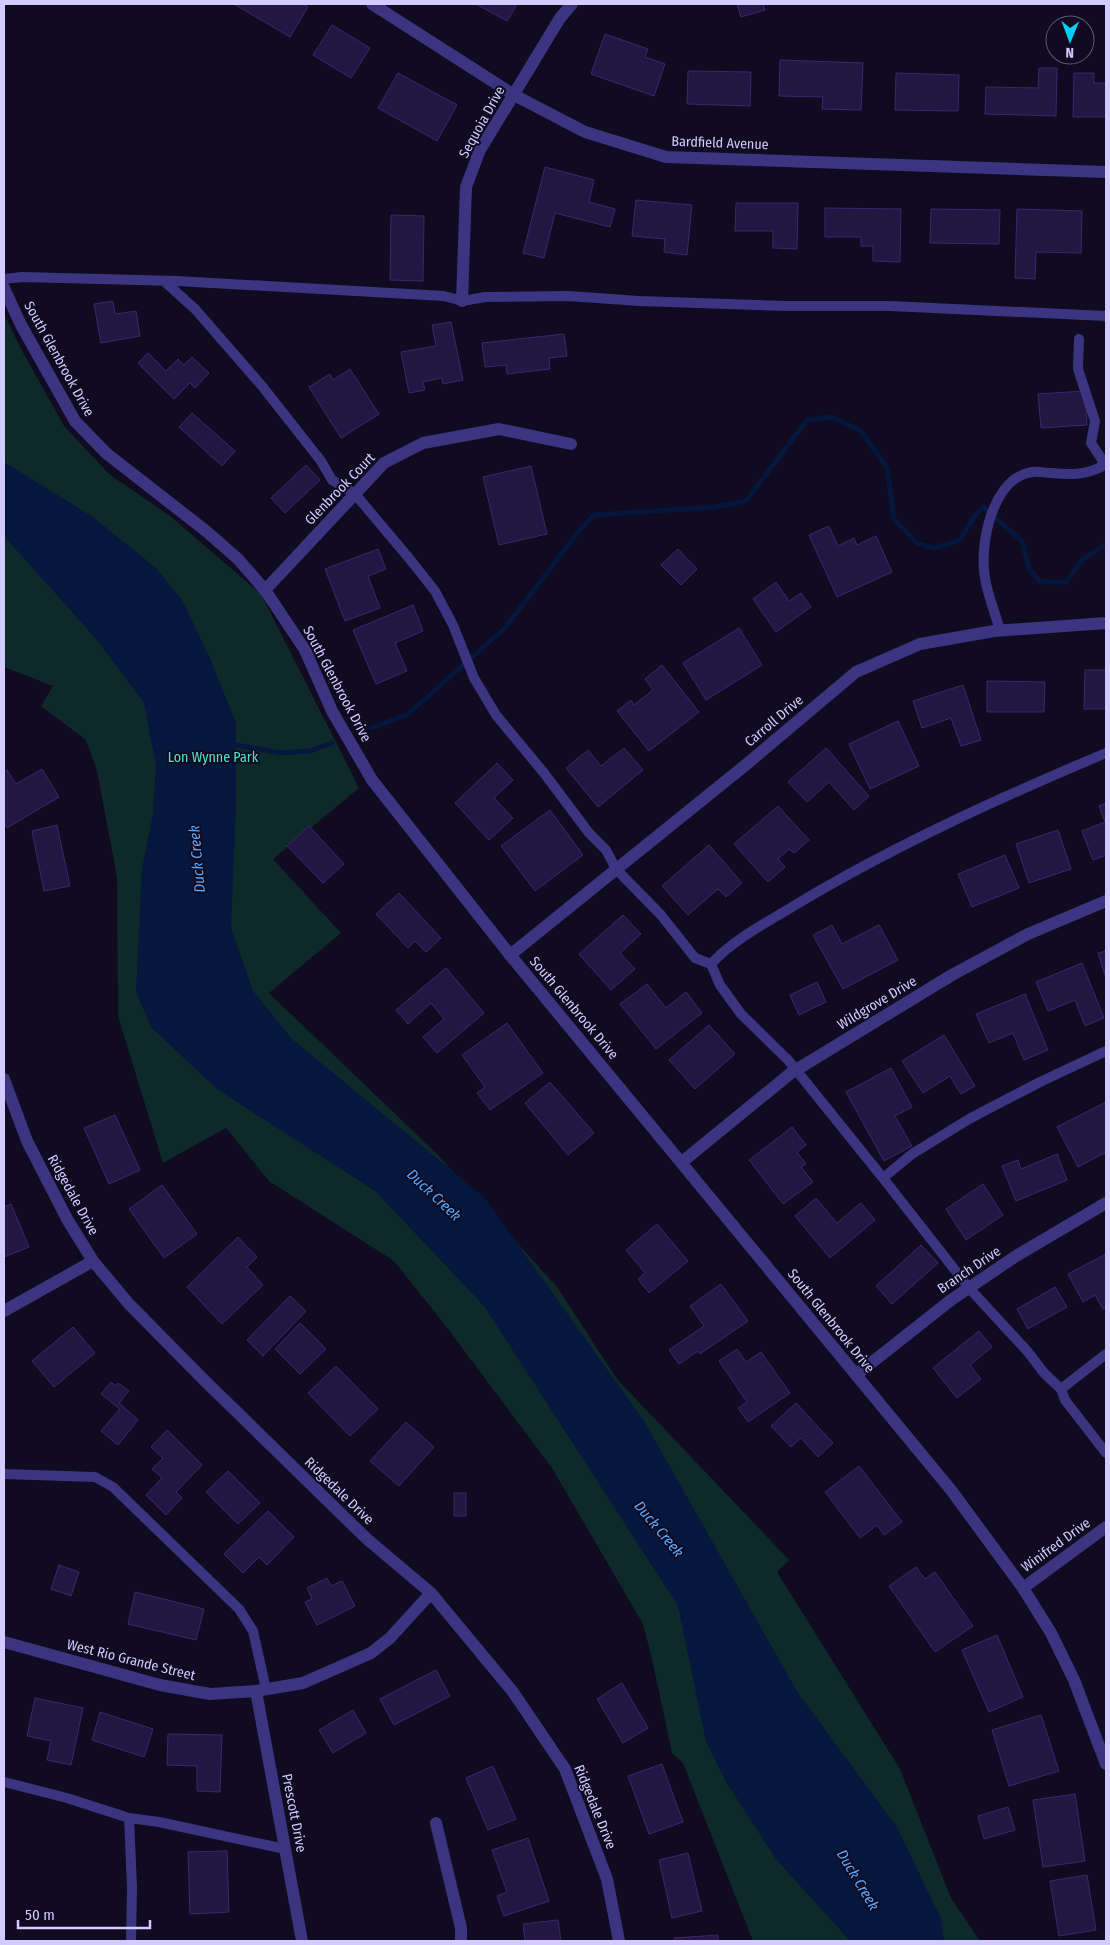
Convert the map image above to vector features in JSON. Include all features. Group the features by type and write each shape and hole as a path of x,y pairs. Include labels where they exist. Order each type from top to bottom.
{"street":[{"name":"Bardfield Avenue","path":"372,4 514,95 585,132 666,157 1106,172"},
{"name":"Sequoia Drive","path":"462,301 466,187 480,150 560,18 572,4"},
{"name":"South Glenbrook Drive","path":"4,288 21,325 75,421 106,453 206,531 238,559 265,590 305,650 332,711 372,780 510,955 951,1490 1023,1588 1051,1633 1094,1729 1106,1764"},
{"name":"Glenbrook Court","path":"265,590 384,464 423,443 499,429 571,444"},
{"name":"Carroll Drive","path":"510,955 856,672 920,644 1000,630 1106,623"},
{"name":"Wildgrove Drive","path":"682,1162 795,1070 952,975 1028,934 1106,901"},
{"name":"Ridgedale Drive","path":"4,1079 27,1141 67,1219 93,1261 129,1304 205,1381 367,1539 431,1593 513,1692 565,1769 607,1879 619,1941"},
{"name":"Branch Drive","path":"856,1375 951,1300 1066,1226 1106,1203"},
{"path":"4,1311 93,1261"},
{"name":"Winifred Drive","path":"1023,1588 1106,1527"},
{"name":"West Rio Grande Street","path":"4,1642 168,1687 210,1694 261,1690 303,1684 371,1653 390,1638 431,1593"},
{"name":"Prescott Drive","path":"261,1690 285,1849 302,1941"},
{"path":"436,1823 461,1928 462,1941"}],"lane":[{"path":"4,279 22,277 164,281 444,296 462,301 485,297 568,296 639,301 786,306 890,306 1106,316"},
{"path":"164,281 196,309 262,386 321,461 332,480 356,494 435,591 453,625 472,673 496,715 544,773 589,833 606,850 616,869 661,915 694,958 711,964 720,985 740,1014 788,1060 969,1288 1028,1352 1044,1373 1061,1389 1065,1400 1106,1453"},
{"path":"1000,630 985,579 984,547 987,530 996,504 1008,485 1020,475 1034,472 1075,475 1100,468 1103,461 1091,443 1095,421 1078,369 1079,339"},
{"path":"711,964 755,930 816,892 1023,788 1106,753"},
{"path":"883,1178 912,1154 969,1119 1046,1079 1106,1051"},
{"path":"1061,1389 1106,1354"},
{"path":"4,1474 95,1477 113,1487 239,1609 253,1631 261,1690"},
{"path":"4,1782 67,1798 129,1818 159,1822 285,1849"},
{"path":"129,1818 132,1887 131,1941"}],"green space":[{"name":"Lon Wynne Park","path":"4,314 64,426 109,474 170,516 261,594 359,788 273,859 341,933 269,993 435,1152 557,1287 617,1379 789,1560 777,1572 900,1769 951,1898 980,1941 753,1941 683,1763 672,1753 643,1624 552,1468 445,1325 394,1261 269,1181 226,1128 163,1163 118,1016 117,877 97,771 86,740 41,706 53,686 4,667"}],"water":[{"name":"Duck Creek","path":"4,462 93,517 156,568 182,600 209,656 236,723 236,805 231,928 253,991 292,1039 484,1197 644,1421 798,1693 897,1827 941,1919 944,1941 850,1941 776,1859 726,1782 706,1741 678,1606 484,1306 375,1191 217,1089 152,1028 136,992 142,868 153,813 156,765 144,703 97,640 4,536"}],"building":[{"path":"234,4 302,4 308,7 290,37"},
{"path":"476,4 517,4 507,21"},
{"path":"737,4 763,4 765,10 741,17"},
{"path":"332,25 370,48 351,78 313,55"},
{"path":"605,34 648,49 645,57 665,64 654,96 591,74"},
{"path":"780,60 863,63 861,110 822,109 823,97 779,96"},
{"path":"1039,68 1057,68 1056,116 985,114 986,87 1038,88"},
{"path":"688,71 751,72 750,106 687,104"},
{"path":"398,73 457,105 437,141 378,108"},
{"path":"896,73 959,75 958,111 895,110"},
{"path":"1074,73 1094,73 1094,83 1106,83 1106,117 1073,117"},
{"path":"545,167 594,180 589,202 615,209 610,227 555,213 544,258 523,253"},
{"path":"636,200 692,205 687,255 664,252 665,239 632,236"},
{"path":"736,203 798,203 797,249 773,248 773,231 735,231"},
{"path":"825,208 901,209 900,262 873,261 873,246 861,246 861,237 825,237"},
{"path":"931,209 1000,210 999,244 930,243"},
{"path":"1017,209 1082,211 1081,253 1036,252 1035,279 1015,278"},
{"path":"391,215 424,216 423,281 390,280"},
{"path":"113,301 115,314 136,311 140,336 101,343 94,304"},
{"path":"451,322 463,380 443,384 442,378 423,382 425,390 409,393 401,352 436,346 432,325"},
{"path":"564,334 567,356 549,358 550,369 507,374 506,365 485,367 482,343"},
{"path":"148,353 166,371 178,359 184,365 192,357 209,373 195,388 190,383 174,399 138,363"},
{"path":"350,369 379,414 341,438 309,387 330,374 333,380"},
{"path":"1085,391 1087,425 1041,428 1038,394"},
{"path":"192,413 235,451 222,466 179,427"},
{"path":"306,465 320,480 285,513 271,498"},
{"path":"531,466 547,534 499,545 483,477"},
{"path":"829,526 838,546 854,538 857,545 876,536 892,572 837,597 809,535"},
{"path":"378,549 386,569 368,576 380,608 345,621 325,569"},
{"path":"678,549 697,569 681,585 661,565"},
{"path":"776,582 789,601 801,593 811,607 776,632 753,599"},
{"path":"413,605 423,631 395,643 407,671 376,684 353,630"},
{"path":"739,628 762,665 706,700 683,663"},
{"path":"662,665 699,712 649,751 617,711 631,700 634,705 653,690 645,679"},
{"path":"1085,670 1106,670 1106,709 1084,709"},
{"path":"987,681 1045,682 1044,712 987,712"},
{"path":"963,685 981,740 961,746 951,718 922,728 913,701"},
{"path":"898,721 919,766 870,789 849,744"},
{"path":"624,748 643,770 598,807 566,768 588,750 601,766"},
{"path":"826,748 869,796 854,810 829,782 807,802 788,782"},
{"path":"497,763 513,780 494,798 513,818 489,840 455,803"},
{"path":"42,769 59,797 7,828 4,823 4,772 7,770 16,784"},
{"path":"1106,803 1106,855 1093,860 1082,831 1105,822 1099,806"},
{"path":"778,806 809,840 794,853 789,849 778,859 785,867 768,882 734,844"},
{"path":"550,810 583,855 535,891 501,846"},
{"path":"57,825 70,886 44,891 32,831"},
{"path":"309,826 344,864 323,883 287,846"},
{"path":"1058,830 1071,869 1029,883 1016,844"},
{"path":"709,845 742,883 726,897 718,889 688,915 662,886"},
{"path":"1005,855 1019,888 972,907 958,874"},
{"path":"399,893 441,938 426,952 415,941 408,948 376,914"},
{"path":"623,915 641,934 620,953 635,969 611,990 579,954"},
{"path":"832,925 842,944 879,925 898,960 843,989 813,935"},
{"path":"1106,951 1106,978 1098,953"},
{"path":"1082,963 1104,1018 1085,1026 1075,1000 1048,1011 1036,982"},
{"path":"446,968 484,1013 437,1053 423,1037 444,1019 431,1003 408,1024 396,1010"},
{"path":"817,982 826,1002 799,1015 790,995"},
{"path":"647,984 666,1008 686,992 702,1013 656,1049 620,1004"},
{"path":"1025,994 1048,1050 1024,1060 1013,1033 989,1043 976,1014"},
{"path":"507,1023 543,1073 490,1110 477,1093 485,1087 462,1055"},
{"path":"709,1025 735,1054 695,1089 669,1060"},
{"path":"944,1035 975,1086 961,1094 950,1076 923,1093 902,1061"},
{"path":"891,1068 912,1107 895,1116 912,1146 884,1161 846,1092"},
{"path":"550,1082 594,1133 568,1155 525,1103"},
{"path":"1106,1102 1106,1152 1078,1167 1057,1127"},
{"path":"115,1115 140,1170 109,1184 84,1128"},
{"path":"792,1127 806,1145 797,1152 806,1164 801,1167 813,1182 783,1204 749,1160"},
{"path":"1057,1154 1067,1180 1016,1201 1002,1166 1018,1160 1021,1169"},
{"path":"983,1184 1003,1215 966,1240 946,1209"},
{"path":"162,1185 197,1234 164,1258 129,1209"},
{"path":"816,1198 837,1223 861,1203 875,1220 830,1258 795,1216"},
{"path":"11,1204 29,1247 4,1257 4,1207"},
{"path":"657,1224 688,1261 649,1293 638,1279 645,1273 626,1250"},
{"path":"238,1237 257,1257 247,1267 263,1285 222,1324 187,1287"},
{"path":"921,1245 938,1263 892,1304 876,1286"},
{"path":"1106,1254 1106,1308 1103,1309 1095,1295 1083,1302 1068,1274"},
{"path":"721,1284 748,1321 700,1354 698,1351 679,1364 669,1350 704,1326 690,1306"},
{"path":"1055,1287 1067,1307 1028,1329 1017,1309"},
{"path":"290,1296 306,1311 263,1356 247,1340"},
{"path":"300,1323 326,1349 300,1374 275,1349"},
{"path":"73,1327 95,1353 54,1387 32,1361"},
{"path":"979,1331 992,1347 970,1365 981,1379 957,1398 933,1368"},
{"path":"737,1349 746,1362 761,1352 790,1393 748,1422 738,1408 747,1402 719,1361"},
{"path":"336,1366 378,1409 350,1436 308,1393"},
{"path":"111,1382 116,1386 118,1383 129,1391 119,1403 138,1420 118,1445 101,1431 120,1409 101,1394"},
{"path":"796,1403 833,1443 818,1457 801,1438 791,1447 771,1426"},
{"path":"406,1422 434,1447 399,1486 370,1461"},
{"path":"167,1430 202,1465 176,1492 182,1498 166,1515 146,1495 162,1478 152,1469 163,1458 151,1447"},
{"path":"859,1466 902,1522 884,1535 877,1525 860,1538 825,1492"},
{"path":"228,1471 260,1503 238,1524 206,1492"},
{"path":"454,1493 466,1493 466,1516 454,1516"},
{"path":"268,1511 294,1537 267,1565 259,1557 243,1573 224,1554"},
{"path":"59,1565 79,1572 71,1596 51,1589"},
{"path":"916,1567 925,1579 935,1572 973,1626 935,1652 889,1586"},
{"path":"327,1578 331,1586 342,1581 355,1606 317,1625 305,1602 312,1599 307,1588"},
{"path":"135,1592 204,1609 196,1640 128,1624"},
{"path":"997,1635 1023,1697 989,1712 962,1650"},
{"path":"436,1670 450,1696 394,1725 380,1699"},
{"path":"622,1683 648,1728 623,1743 597,1699"},
{"path":"35,1698 83,1708 71,1765 47,1760 51,1741 27,1736"},
{"path":"353,1710 366,1733 333,1753 319,1730"},
{"path":"100,1712 153,1729 144,1757 92,1740"},
{"path":"1041,1715 1059,1771 1009,1786 992,1730"},
{"path":"168,1734 222,1735 220,1792 197,1791 197,1766 167,1765"},
{"path":"662,1764 683,1822 649,1834 628,1776"},
{"path":"493,1766 516,1819 488,1830 466,1778"},
{"path":"1075,1794 1085,1861 1043,1867 1033,1800"},
{"path":"1008,1807 1015,1830 984,1839 978,1816"},
{"path":"528,1838 549,1901 504,1916 497,1896 507,1892 492,1850"},
{"path":"227,1851 229,1912 190,1914 188,1852"},
{"path":"688,1853 702,1911 672,1918 659,1860"},
{"path":"1087,1875 1096,1930 1059,1936 1050,1881"},
{"path":"558,1920 561,1941 525,1941 523,1924"},
{"path":"718,1935 718,1941 674,1941 674,1938"}],"waterway":[{"path":"371,728 407,715 504,629 578,532 594,515 715,507 746,501 807,420 831,417 860,430 887,468 894,519 917,543 934,548 960,540 974,517 983,507 1022,541 1029,569 1041,582 1066,582 1082,560 1106,544"},
{"path":"230,744 281,753 310,751 332,743"}]}
